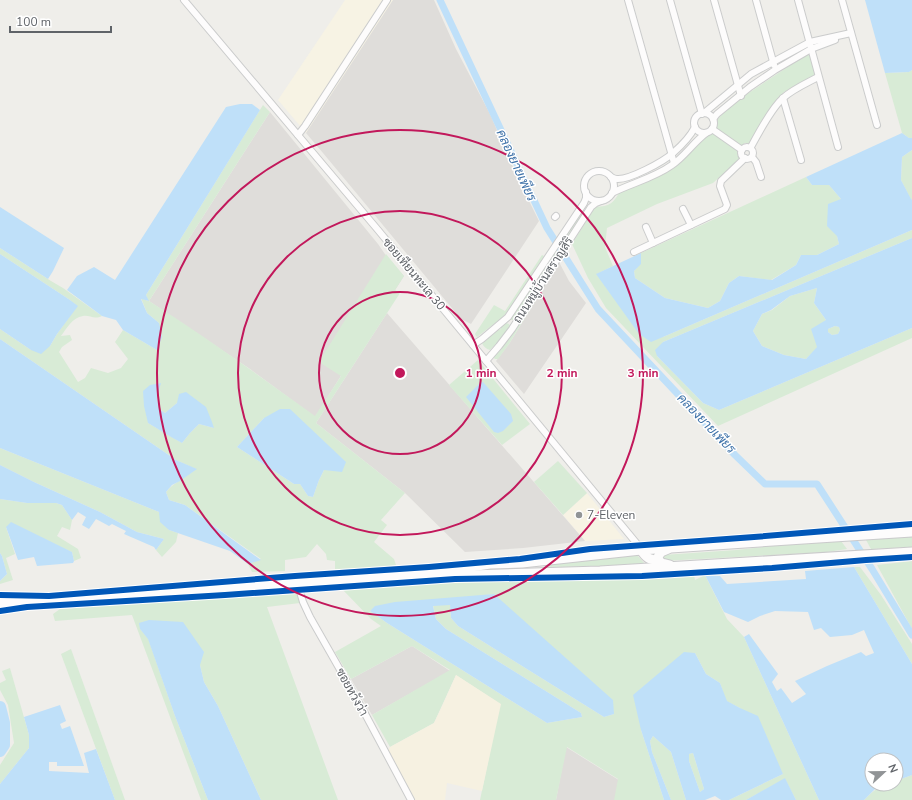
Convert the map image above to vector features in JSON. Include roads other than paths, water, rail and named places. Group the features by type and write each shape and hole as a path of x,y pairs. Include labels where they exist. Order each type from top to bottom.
{"main road":[{"path":"449,573 464,568 490,564 522,563 642,550 912,532"},
{"path":"659,561 658,557 661,552 668,548"},
{"path":"642,550 645,556 650,560 659,561 675,567"},
{"path":"0,603 449,573 471,575 600,571 912,552"}],"street":[{"name":"ซอยเทียนทะเล 30","path":"184,0 473,345 642,550"},
{"path":"298,135 387,0"},
{"path":"628,0 674,163"},
{"path":"670,0 703,113"},
{"path":"714,0 741,96"},
{"path":"756,0 775,70"},
{"path":"798,0 838,147"},
{"path":"842,0 877,125"},
{"path":"713,120 717,114 741,96 750,87 775,70 812,49 851,33"},
{"path":"706,133 700,132 695,127 694,121 698,115 703,113 751,74 810,42 851,33"},
{"path":"761,177 756,162 752,157 753,151 751,148 770,115 783,98 798,87 818,77"},
{"path":"783,98 801,160"},
{"path":"612,193 658,173 684,155 699,138 712,129 714,124 713,120 710,115 703,113"},
{"path":"611,177 614,187 612,193 607,199 597,201 592,199 586,192 585,183 590,175 603,172 617,179 626,178 642,171 671,155 692,133 695,127"},
{"path":"712,129 742,150"},
{"path":"742,150 745,147 751,148"},
{"path":"742,150 742,156 745,158"},
{"path":"634,252 725,209 727,205 720,186 721,181 745,158 749,159 752,157"},
{"name":"ถนนหมู่บ้านสราญสิริ","path":"473,345 508,317 586,198 586,192"},
{"name":"ถนนหมู่บ้านสราญสิริ","path":"486,361 513,326 591,207 600,201"},
{"path":"683,209 691,225"},
{"path":"646,227 653,243"},
{"path":"533,280 540,285"},
{"path":"503,321 508,320 513,326"},
{"name":"ซอยหวังว่า","path":"297,582 303,602 310,617 363,710 411,800"}],"water":[{"path":"865,0 912,0 912,70 909,72 885,73"},
{"path":"240,104 252,104 260,110 146,295 149,301 141,299 147,313 159,323 162,337 157,350 123,330 116,320 102,316 67,290 77,276 94,267 115,280 226,107"},
{"path":"902,133 909,138 912,138 912,150 902,157 901,180 912,200 912,230 651,342 639,334 596,274 641,253 641,264 634,271 635,278 665,298 708,308 720,301 729,283 739,276 772,280 796,265 801,255 817,255 839,244 837,236 827,226 828,204 841,199 829,185 812,185 806,177"},
{"path":"0,207 64,248 48,279 0,248"},
{"path":"912,238 912,328 719,410 703,403 657,356 655,350 663,342","holes":["817,288 814,303 826,320 811,329 817,347 806,359 784,355 762,346 753,331 762,314 771,310 790,296","835,326 839,327 840,330 838,334 832,335 828,332 828,329"]},
{"path":"0,254 78,306 50,346 41,354 31,350 0,329"},
{"path":"0,339 176,460 197,469 172,485 166,492 169,500 185,505 261,560 248,564 230,551 169,530 160,522 159,512 0,448"},
{"path":"483,382 511,414 513,421 503,431 498,433 494,432 466,397 480,383"},
{"path":"161,383 157,397 159,409 165,413 177,403 179,394 186,392 206,407 214,428 199,424 182,443 148,423 144,406 143,391 150,385"},
{"path":"280,409 290,409 346,462 342,472 324,470 313,497 308,496 300,484 294,484 237,447 264,418"},
{"path":"0,465 100,512 137,532 164,539 156,550 154,547 124,534 126,531 112,524 109,526 96,519 89,529 82,525 86,517 78,512 72,520 62,505 56,503 27,503 0,499"},
{"path":"11,522 72,552 73,563 37,566 34,557 18,560 6,527"},
{"path":"0,553 7,574 0,581"},
{"path":"854,567 912,664 912,775 904,778 904,752 864,752 864,792 872,792 864,800 819,800 744,637 749,634 778,674 772,682 777,691 781,688 792,703 806,694 795,681 861,652 866,656 874,653 864,630 852,635 830,637 821,628 814,630 808,612 775,611 748,622 724,612 705,575 720,576 727,584 806,579 805,571"},
{"path":"494,594 613,700 614,714 604,717 458,626 451,618 450,605 433,606 436,619 446,629 581,713 582,717 547,723 370,611 375,606 395,602"},
{"path":"149,620 183,622 204,652 200,665 204,682 218,706 261,800 208,800 175,716 148,639 140,629 139,623"},
{"path":"684,652 695,653 706,674 720,683 727,701 758,716 783,774 729,800 721,800 715,796 705,800 686,800 671,752 653,736 650,741 652,752 671,800 664,800 641,730 633,695","holes":["693,753 704,789 700,792 689,761 689,754"]},
{"path":"60,705 66,721 60,724 62,729 70,726 84,766 57,766 57,762 49,762 49,771 89,773 84,753 96,749 115,800 0,800 0,784 29,748 29,735 24,717"},
{"path":"785,778 796,800 746,800"}],"waterway":[{"name":"คลองยายเพียร","path":"440,0 547,228 598,309 735,455 765,484 817,484 872,569 912,635"},
{"path":"0,707 4,723 4,745 0,751"}],"place":[{"name":"7-Eleven","path":"579,515"}]}
